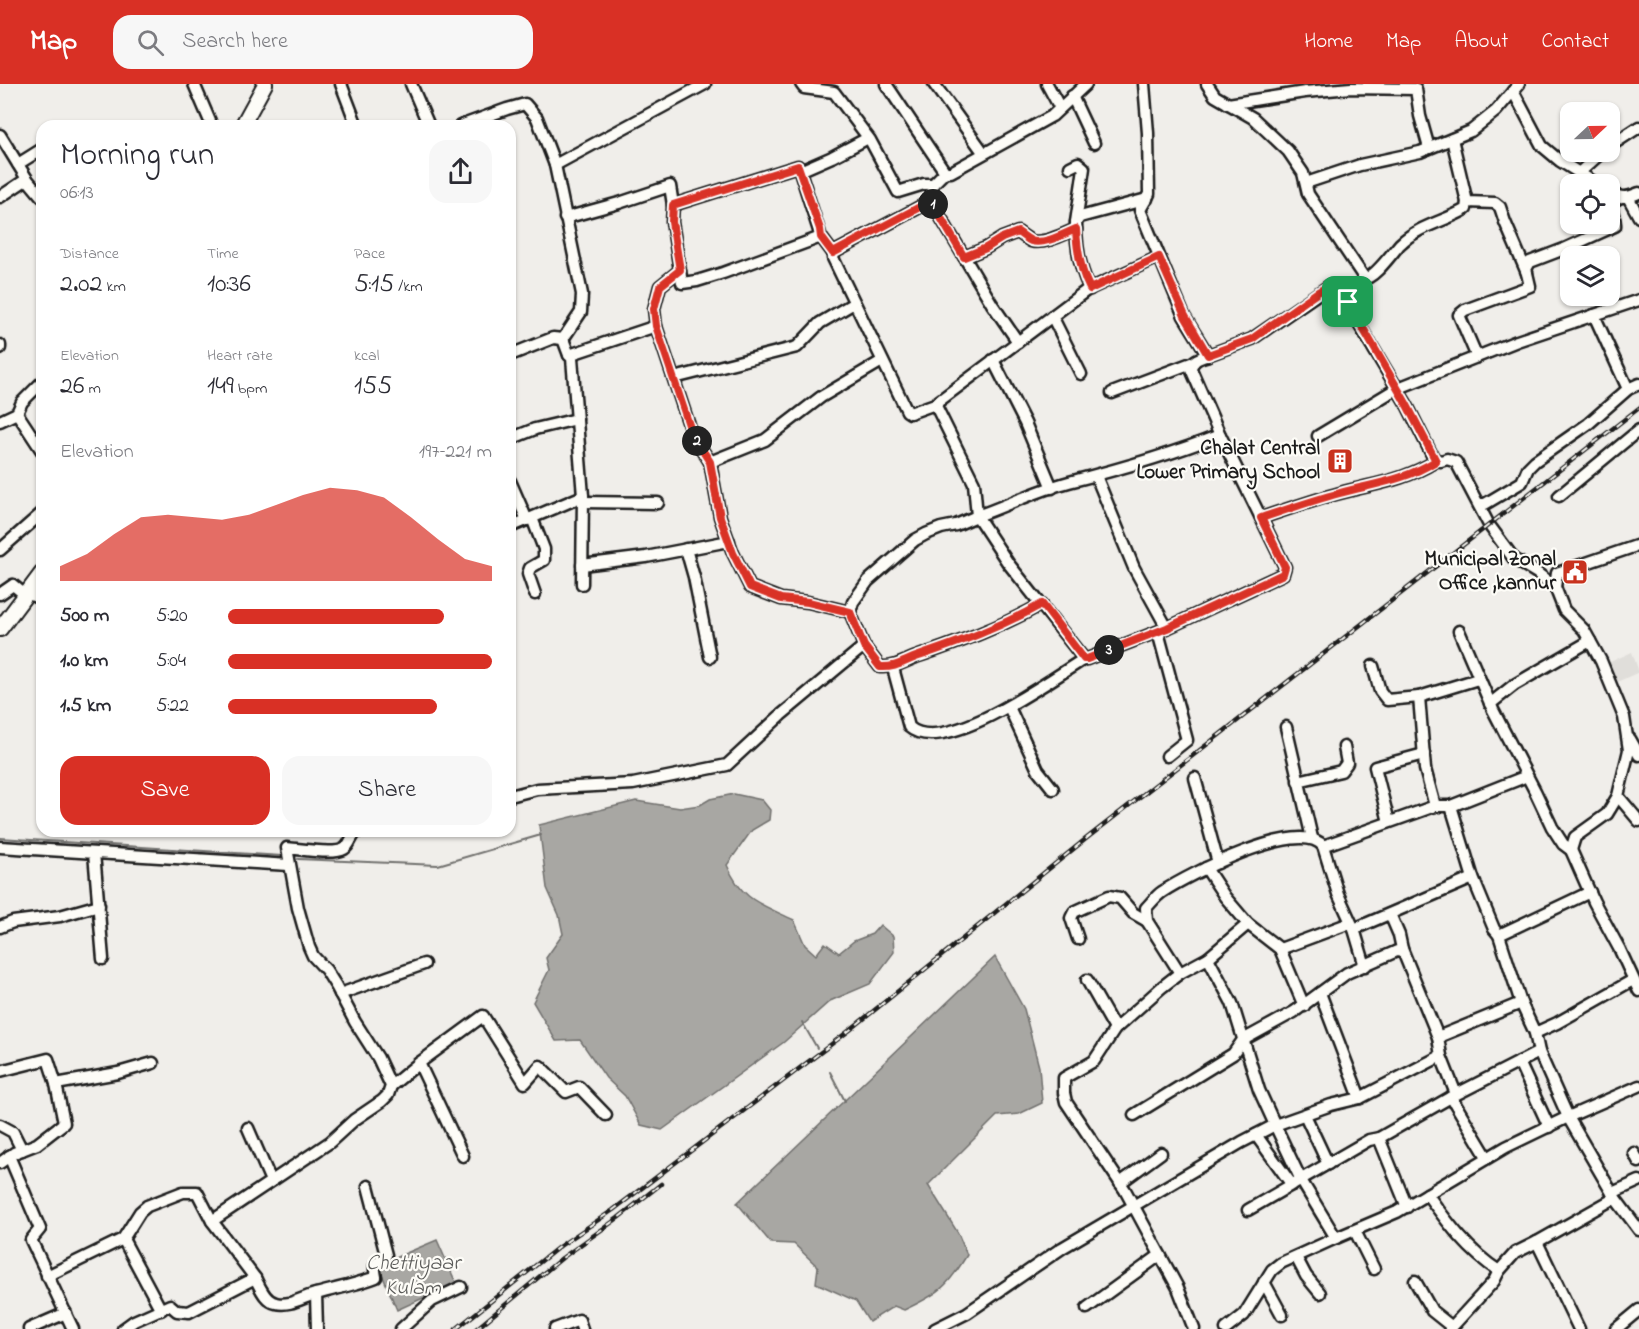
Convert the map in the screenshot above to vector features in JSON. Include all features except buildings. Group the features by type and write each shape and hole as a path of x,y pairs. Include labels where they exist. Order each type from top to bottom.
{"main road":[{"path":"245,120 265,84"},
{"path":"0,629 36,581"}],"street":[{"path":"194,84 209,120"},
{"path":"341,84 355,120"},
{"path":"411,84 426,120"},
{"path":"555,165 705,84"},
{"path":"801,84 804,88 834,92 868,138 898,192 924,184 933,184"},
{"path":"886,84 945,172"},
{"path":"934,84 983,152"},
{"path":"1047,84 1060,108"},
{"path":"1018,342 992,304 931,201 933,184 945,172 951,172 983,152 1052,116 1086,84"},
{"path":"1144,84 1149,194 1140,210 1185,316 1208,355"},
{"path":"1207,84 1215,96 1252,118 1288,151 1303,172 1308,194 1359,268 1363,279"},
{"path":"1318,84 1340,84"},
{"path":"1306,183 1360,165 1420,152 1452,139 1470,130 1496,111 1515,87 1542,146 1579,173 1591,162"},
{"path":"1227,104 1261,97 1351,88 1416,89 1420,116 1429,148"},
{"path":"1072,96 1094,143"},
{"path":"476,120 525,104 537,118 555,165 582,294 581,312 563,339"},
{"path":"1620,139 1639,127"},
{"path":"0,135 36,190"},
{"path":"800,171 868,138"},
{"path":"1348,302 1363,279 1371,277 1416,231 1466,209 1467,202 1452,139"},
{"path":"18,164 36,153"},
{"path":"1070,167 1078,163 1084,168 1076,226 1077,252 1090,289"},
{"path":"673,205 798,166 821,237 833,253 833,258 854,303 910,413 934,404 1090,289 1159,257"},
{"path":"0,197 27,179"},
{"path":"565,218 670,186 673,205 672,222 682,283 697,282 821,237"},
{"path":"1620,196 1639,192"},
{"path":"1620,197 1639,217"},
{"path":"964,257 1018,232 1030,240 1044,240 1076,226 1080,217 1146,199"},
{"path":"833,253 931,201"},
{"path":"1467,202 1495,203 1500,207 1528,274"},
{"path":"1477,357 1459,315 1464,310 1530,286 1526,269 1530,262 1597,234"},
{"path":"680,270 660,286 654,309 656,326 692,434 710,462 720,517 750,587 781,599 808,602 850,612"},
{"path":"1112,393 1252,339 1318,292 1329,286 1337,287 1348,302 1407,405 1436,461"},
{"path":"1318,436 1396,389 1477,357 1639,300"},
{"path":"674,378 797,347 820,323 854,303"},
{"path":"1594,315 1628,389"},
{"path":"1052,316 1081,374"},
{"path":"569,355 656,326"},
{"path":"516,353 553,338 563,339"},
{"path":"563,339 572,358 577,419 583,499 582,584"},
{"path":"993,360 1052,488"},
{"path":"710,462 765,440 821,397 882,361"},
{"path":"893,668 909,728 922,735 937,734 974,723 1009,707 1084,659 1162,630 1283,574 1285,567 1220,435 1191,369 1194,362"},
{"path":"1479,504 1485,504 1522,482 1528,468 1535,461 1588,424 1628,389 1639,384"},
{"path":"0,421 17,412 22,402 36,388"},
{"path":"934,404 974,483 977,516 1008,563 1084,659"},
{"path":"17,412 36,442"},
{"path":"516,437 535,429 577,419"},
{"path":"1559,496 1639,430"},
{"path":"1042,604 988,632 893,668 880,667 864,646 850,612 853,602 868,581 915,540 940,528 956,525 1052,488 1173,453 1220,435"},
{"path":"1261,518 1416,473 1436,461 1447,459 1456,462 1489,525 1514,559 1555,587"},
{"path":"1096,476 1162,630 1187,740 1167,756"},
{"path":"516,493 544,549 544,560 530,568 528,574 535,594"},
{"path":"516,524 583,499 658,503"},
{"path":"0,550 36,518"},
{"path":"582,565 646,557 729,541"},
{"path":"1571,850 1575,837 1607,814 1618,796 1629,750 1620,706 1601,661 1584,630 1564,610 1555,587 1557,573 1639,545"},
{"path":"686,549 710,657"},
{"path":"0,594 13,585 36,598"},
{"path":"1459,631 1490,704 1552,827 1563,844 1571,850 1639,992"},
{"path":"1490,704 1514,685 1590,641"},
{"path":"516,794 537,789 633,784 727,765 781,715 864,646"},
{"path":"1373,666 1380,691 1387,700 1419,697 1478,679"},
{"path":"1419,697 1425,769 1435,806"},
{"path":"1009,707 1038,771 1053,789"},
{"path":"1286,727 1312,838"},
{"path":"1626,731 1639,755"},
{"path":"1298,781 1341,771 1347,763 1344,747"},
{"path":"1389,822 1375,767 1424,753"},
{"path":"1323,846 1435,806 1452,806 1527,776"},
{"path":"1195,777 1218,862"},
{"path":"1618,796 1639,821"},
{"path":"1452,806 1473,878 1494,929 1499,935 1521,1003 1535,1033 1539,1052 1568,1117 1614,1195 1639,1230"},
{"path":"351,837 342,850 287,848 289,865 309,947 326,970 378,1058 391,1086"},
{"path":"1147,921 1146,908 1160,893 1206,868 1231,856 1288,838 1312,838 1319,840 1323,846 1365,966"},
{"path":"0,848 289,865"},
{"path":"94,853 103,959"},
{"path":"1206,868 1225,897 1248,924 1280,949 1304,1006"},
{"path":"1280,949 1390,914 1473,878"},
{"path":"1499,935 1590,892"},
{"path":"1078,939 1071,918 1074,912 1109,896 1120,898 1133,913 1147,921 1180,973"},
{"path":"0,927 13,922 60,916 99,905"},
{"path":"1390,914 1438,1037 1441,1056 1453,1095 1487,1157"},
{"path":"1194,1329 1178,1288 1134,1207 1071,1109 1064,1093 1064,1077 1094,1061 1115,1029 1162,987 1180,973 1208,958 1248,924"},
{"path":"1134,1115 1233,1054 1244,1040 1304,1006 1347,973 1397,951 1403,952 1402,949"},
{"path":"1208,958 1232,1003 1259,1090 1275,1125 1296,1183"},
{"path":"340,994 424,964"},
{"path":"1088,980 1115,1029"},
{"path":"1535,1033 1633,980"},
{"path":"1320,993 1360,1098"},
{"path":"1438,1037 1521,1003"},
{"path":"212,1221 330,1142 354,1120 382,1101 388,1095 391,1086 419,1062 483,1016 525,1083 540,1066 566,1092 579,1087 606,1115"},
{"path":"1248,1210 1369,1140 1379,1138 1453,1095 1539,1052"},
{"path":"935,1329 967,1313 1062,1248 1256,1135 1275,1125 1330,1105 1360,1098 1441,1056"},
{"path":"0,1071 48,1059 64,1124 37,1144 9,1155 0,1163"},
{"path":"419,1062 463,1156"},
{"path":"1519,1062 1548,1127"},
{"path":"56,1084 118,1073 153,1063"},
{"path":"1226,1329 1244,1315 1272,1270 1281,1263 1407,1207 1487,1157 1568,1117 1639,1086"},
{"path":"1305,1115 1328,1164"},
{"path":"0,1125 13,1132 22,1150"},
{"path":"248,1128 271,1181"},
{"path":"1256,1135 1296,1183 1336,1239"},
{"path":"1379,1138 1407,1207"},
{"path":"1120,1183 1161,1154"},
{"path":"9,1155 40,1229 31,1240 73,1329"},
{"path":"1415,1281 1432,1311 1451,1328 1494,1281 1499,1271 1515,1253 1639,1181"},
{"path":"47,1276 123,1239 140,1212 147,1206 183,1192 197,1192 212,1221 255,1278 264,1295 275,1303 292,1303 376,1277 375,1262 386,1255 368,1186"},
{"path":"1427,1194 1449,1224 1486,1263 1499,1271"},
{"path":"1355,1231 1374,1269"},
{"path":"123,1239 161,1310"},
{"path":"1537,1242 1579,1329"},
{"path":"1087,1308 1160,1255"},
{"path":"1296,1257 1306,1276 1320,1293"},
{"path":"123,1329 136,1325 170,1305 177,1311 189,1312 255,1278"},
{"path":"1264,1282 1282,1315"},
{"path":"401,1329 432,1301 461,1287"},
{"path":"316,1294 317,1329"},
{"path":"1616,1329 1639,1310"},
{"path":"28,1329 66,1313"},
{"path":"555,1329 579,1320 582,1329"}],"shaded area":[{"path":"1632,652 1639,672 1617,682 1608,663"}],"water":[{"path":"734,794 762,800 770,810 769,820 752,830 727,865 739,887 746,894 762,905 794,920 805,945 816,955 825,943 839,953 854,941 872,934 880,925 893,936 894,952 870,984 830,1001 784,1042 662,1130 641,1125 625,1096 606,1078 580,1040 556,1041 533,1002 549,970 546,958 563,934 559,915 547,888 539,825 636,801 680,808 700,805 710,799"},
{"path":"995,957 1024,1009 1039,1067 1042,1103 1019,1114 997,1116 928,1185 958,1233 967,1255 954,1275 934,1294 904,1310 894,1306 869,1322 856,1301 816,1283 818,1267 794,1244 771,1243 737,1203"},
{"name":"Chettiyaar Kulam","path":"437,1240 456,1283 397,1310 378,1265"}],"waterway":[{"path":"298,859 438,865 541,835"},
{"path":"0,838 282,856"},
{"path":"802,1022 817,1048"},
{"path":"830,1072 845,1101"}],"railway":[{"path":"456,1329 560,1246 613,1210 850,1030 1087,838 1639,408"},
{"path":"476,1329 562,1258 661,1184"}],"place":[{"name":"Chalat Central Lower Primary School","path":"1340,461"},
{"name":"Municipal Zonal Office ,kannur","path":"1575,572"}],"route":[{"path":"798,166 821,237 833,253 931,201 964,257 1018,232 1035,241 1076,229 1077,252 1090,289 1159,257 1185,316 1208,355 1252,339 1329,286 1337,287 1348,302 1348,306 1407,405 1436,461 1416,473 1261,518 1285,567 1283,574 1167,628 1087,659 1084,659 1062,633 1042,604 988,632 893,668 880,667 876,664 855,629 850,612 808,602 781,599 750,587 733,553 720,517 710,462 692,434 656,326 654,309 660,286 680,270 672,222 673,205 798,166"}]}
